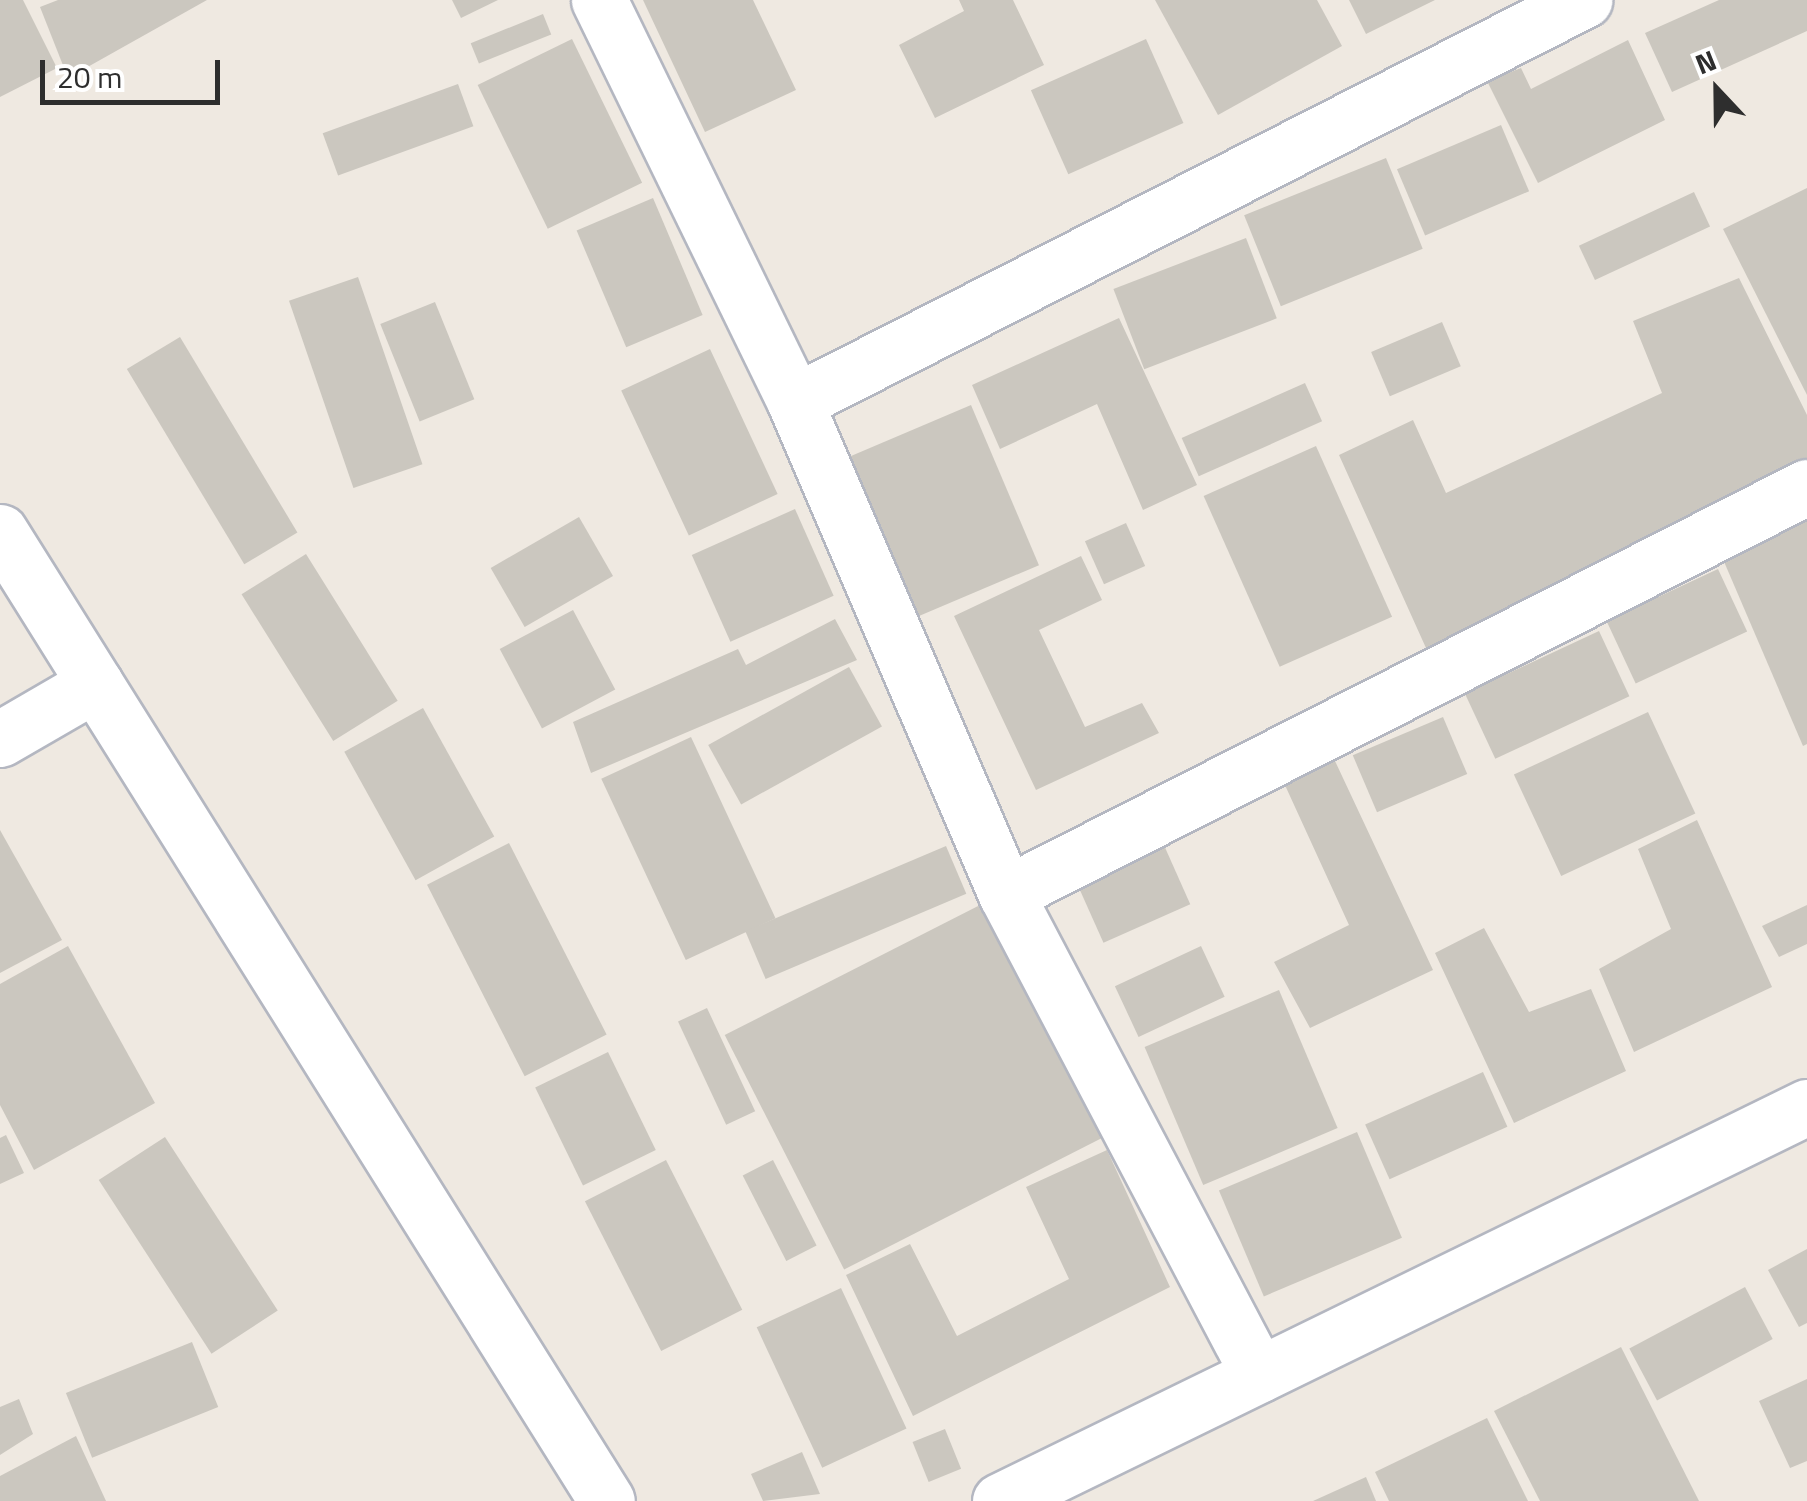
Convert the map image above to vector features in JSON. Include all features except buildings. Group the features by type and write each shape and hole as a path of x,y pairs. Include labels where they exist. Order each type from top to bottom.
{"street":[{"path":"598,0 795,402 1006,894 1259,1376"},
{"path":"795,402 1584,0"},
{"path":"1006,894 1807,487"},
{"path":"0,532 607,1501"},
{"path":"0,739 94,684"},
{"path":"1000,1501 1807,1107"}]}
